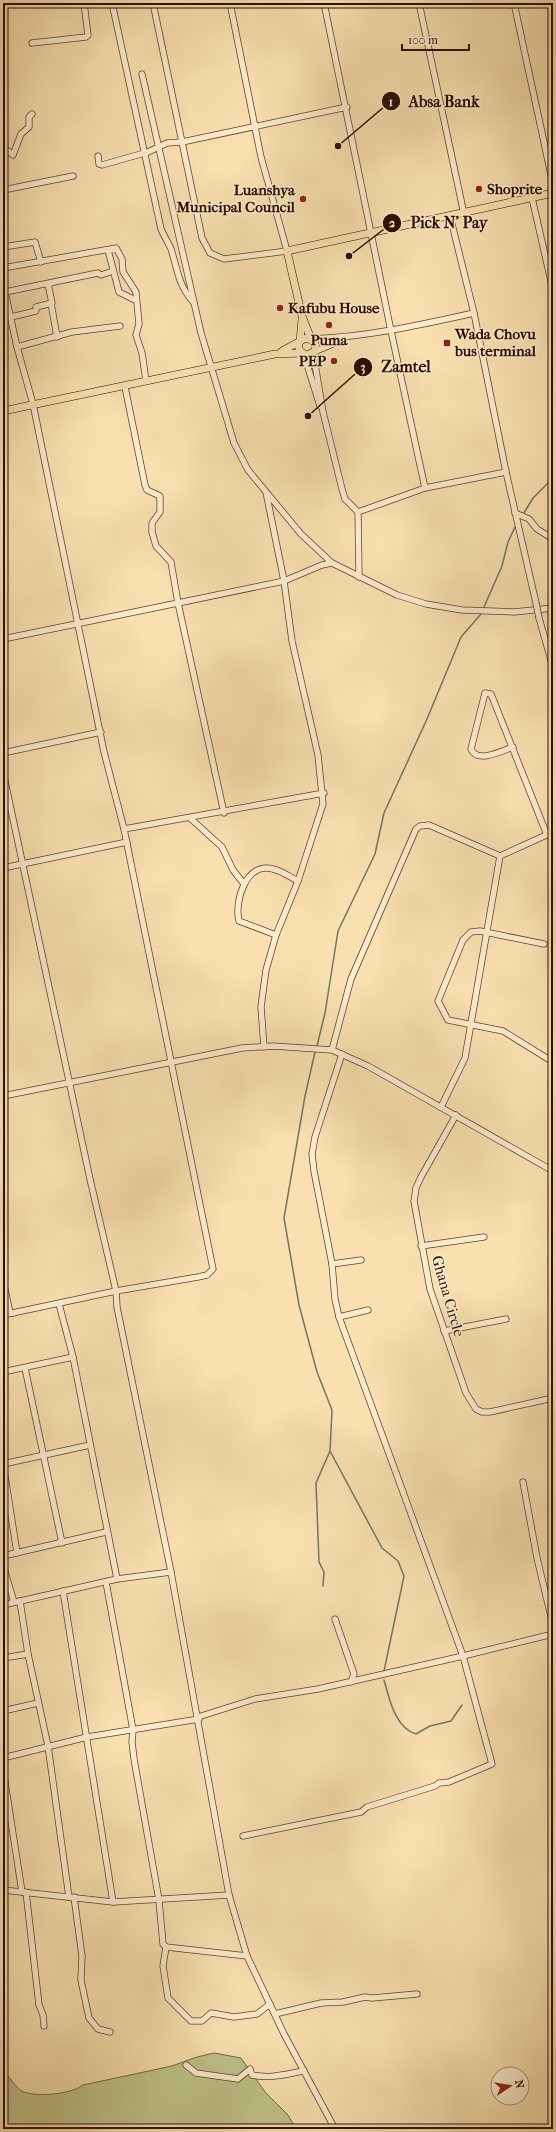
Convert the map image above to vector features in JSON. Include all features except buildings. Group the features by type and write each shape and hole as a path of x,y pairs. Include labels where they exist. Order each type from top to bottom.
{"main road":[{"path":"3,411 125,387 146,381 275,354 303,354 314,352 315,343 311,339 302,316 287,251 372,232 464,214 553,193"},
{"path":"302,316 299,348 303,354"},
{"path":"275,354 306,338 311,339"}],"street":[{"path":"32,43 86,37 88,35 84,3"},
{"path":"112,3 161,229 171,249 179,281 185,294 195,305"},
{"path":"153,3 202,238 210,253 224,259 287,251 261,157 230,3"},
{"path":"324,3 347,107 391,331 425,488"},
{"path":"419,3 464,214"},
{"path":"514,3 553,184"},
{"path":"142,74 211,368 234,443 248,470 301,534 332,562 358,577 397,595 426,604 462,610 514,612 553,608"},
{"path":"98,156 100,164 102,165 144,154 167,142 182,142 347,107"},
{"path":"3,147 13,155 21,134 29,128 29,117 32,114"},
{"path":"3,190 73,176"},
{"path":"532,198 553,290"},
{"path":"450,216 474,313 515,513 539,618 553,667"},
{"path":"3,247 35,242 41,262"},
{"path":"3,268 41,262 81,253 100,251 104,249 117,249 122,259 123,267 136,292 135,300 139,324 136,335 142,353 146,381"},
{"path":"108,250 119,292 135,300"},
{"path":"5,292 98,273 101,275 113,269 123,267"},
{"path":"57,337 48,284 63,280"},
{"path":"3,283 17,347 33,404 101,732 127,842 213,1269 207,1275 203,1276 116,1291 3,1315"},
{"path":"11,317 36,311 36,307 51,304"},
{"path":"311,339 346,338 391,331 474,313"},
{"path":"17,347 72,332 120,326"},
{"path":"346,338 314,352 323,412 345,499 358,512 358,577"},
{"path":"303,354 317,399 323,412"},
{"path":"125,387 145,485 147,490 160,496 160,512 152,523 152,532 156,546 171,562 178,603 224,812"},
{"path":"358,512 425,488 506,472"},
{"path":"264,1047 261,1007 266,970 276,935 298,881 323,807 324,793 311,718 304,695 292,641 284,581 265,492"},
{"path":"515,513 529,519 537,529 553,539"},
{"path":"3,639 284,581 332,562"},
{"path":"513,747 485,756 479,756 472,752 471,749 485,693 492,694 513,747 547,835"},
{"path":"3,753 101,732"},
{"path":"3,772 71,1082 90,1179 116,1291 117,1307 171,1572 229,1895 247,1956 275,2014 335,2129"},
{"path":"124,829 324,793"},
{"path":"190,818 222,847 233,870 244,884"},
{"path":"332,1050 351,979 416,829 420,826 429,825 500,856 553,832"},
{"path":"3,868 127,842"},
{"path":"441,1107 465,1058 500,856"},
{"path":"276,935 239,921 237,912 244,884 254,872 272,868 298,881"},
{"path":"544,944 487,933 471,932 463,940 438,1002 448,1020 470,1026 503,1031 553,1062"},
{"path":"3,1096 242,1048 264,1047 332,1050 368,1066 553,1171"},
{"path":"243,1836 361,1812 367,1807 435,1786 439,1783 449,1782 492,1764 463,1656 339,1317 335,1299 332,1264 312,1154 315,1137 342,1054"},
{"name":"Ghana Circle","path":"456,1115 416,1188 414,1201 421,1246 431,1294 444,1332 466,1393 476,1409 482,1412 490,1412 553,1398"},
{"path":"421,1246 484,1237"},
{"path":"332,1264 361,1260"},
{"path":"3,1280 10,1313 14,1313"},
{"path":"59,1304 73,1357 106,1532 117,1579"},
{"path":"339,1317 368,1310"},
{"path":"444,1332 506,1320"},
{"path":"3,1372 73,1357"},
{"path":"25,1368 62,1543"},
{"path":"16,1553 3,1464 44,1457 90,1446"},
{"path":"523,1482 537,1558 553,1625"},
{"path":"3,1556 106,1532"},
{"path":"3,1565 14,1602"},
{"path":"3,1605 117,1579 171,1572"},
{"path":"106,1582 133,1730 132,1742 134,1759 162,1920 161,1936 166,1947 163,1966 168,1998 175,2007 179,2008 182,2014 191,2021 202,2021 214,2012 230,2017 257,2014 270,2004"},
{"path":"63,1591 113,1902"},
{"path":"20,1602 28,1654 48,1746 82,1956 81,1980 89,2018 98,2030 110,2032"},
{"path":"335,1619 354,1674 351,1682"},
{"path":"3,1758 87,1737 198,1718 255,1699 351,1682 553,1634"},
{"path":"3,1658 28,1654"},
{"path":"3,1711 38,1703"},
{"path":"3,1769 24,1892 39,2005 43,2014 44,2026"},
{"path":"3,1890 113,1902 229,1895"},
{"path":"166,1947 247,1956"},
{"path":"275,2014 321,2003 343,2002 365,1997 372,1998 417,1994"},
{"path":"186,2065 196,2073 238,2079 250,2069 252,2075 262,2077 276,2077 304,2071"}],"green space":[{"path":"214,2053 241,2058 265,2092 288,2115 296,2129 3,2129 3,2070 22,2091 44,2095 71,2091 83,2085 172,2066 197,2057"}],"waterway":[{"path":"524,513 533,498 553,478"},
{"path":"484,607 502,566 508,542 515,527"},
{"path":"317,1046 325,1013 338,931 375,854 384,813 427,719 461,637 481,614"},
{"path":"315,1052 305,1096 284,1218 299,1305 317,1372 332,1410 330,1451 316,1483 319,1562 324,1572 323,1586"},
{"path":"330,1451 382,1548 398,1561 404,1576 384,1671"},
{"path":"384,1680 394,1712 398,1719 403,1726 416,1734 430,1726 451,1721 462,1705"}],"place":[{"name":"Absa Bank","path":"338,146"},
{"name":"Shoprite","path":"479,189"},
{"name":"Luanshya Municipal Council","path":"303,199"},
{"name":"Pick N' Pay","path":"349,256"},
{"name":"Kafubu House","path":"280,308"},
{"name":"Puma","path":"329,325"},
{"name":"Wada Chovu bus terminal","path":"447,343"},
{"name":"PEP","path":"334,361"},
{"name":"Zamtel","path":"308,416"}]}
